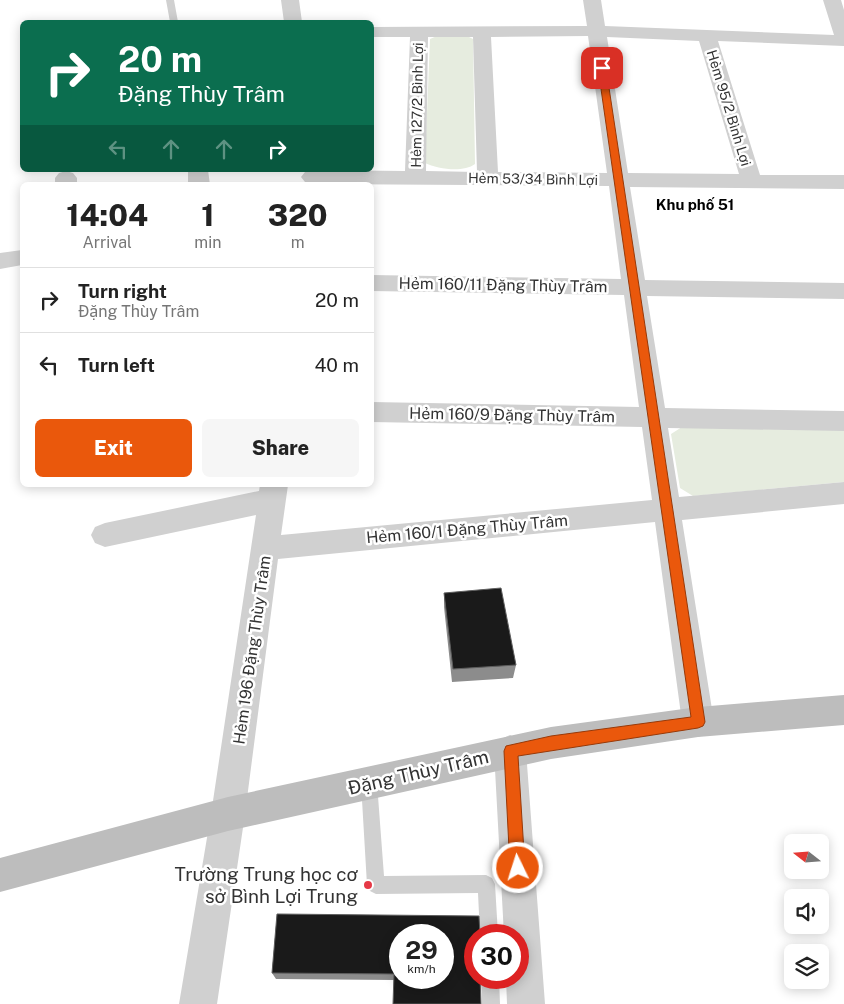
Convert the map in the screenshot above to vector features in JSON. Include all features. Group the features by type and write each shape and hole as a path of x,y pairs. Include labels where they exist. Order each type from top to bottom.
{"main road":[{"name":"Đặng Thùy Trâm","path":"0,875 228,814 510,751 551,743 698,722 844,710"}],"street":[{"path":"290,0 293,20"},
{"path":"592,0 698,722"},
{"path":"832,0 844,37"},
{"name":"Hẻm 127/2 Bình Lợi","path":"374,32 596,31"},
{"name":"Hẻm 95/2 Bình Lợi","path":"596,31 844,41"},
{"name":"Hẻm 127/2 Bình Lợi","path":"415,178 419,32"},
{"path":"482,32 488,179"},
{"name":"Hẻm 95/2 Bình Lợi","path":"707,36 751,181"},
{"name":"Hẻm 53/34 Bình Lợi","path":"311,177 844,182"},
{"path":"0,261 20,258"},
{"name":"Hẻm 160/11 Đặng Thùy Trâm","path":"374,283 844,291"},
{"name":"Hẻm 160/9 Đặng Thùy Trâm","path":"374,412 844,420"},
{"path":"105,535 273,492"},
{"name":"Hẻm 196 Đặng Thùy Trâm","path":"198,1004 267,548 273,492"},
{"name":"Hẻm 160/1 Đặng Thùy Trâm","path":"267,548 844,493"},
{"path":"510,751 526,1004"}],"lane":[{"path":"170,0 174,20"},
{"path":"369,783 376,885 486,884 488,924"},
{"path":"491,989 492,1004"}],"shaded area":[{"path":"437,36 467,36 473,39 475,164 470,167 457,169 443,168 425,163 430,39"},
{"path":"682,427 844,430 844,482 693,496 680,488 671,434"}],"building":[{"path":"501,588 516,665 453,669 444,593"},
{"path":"277,914 479,916 479,924 464,924 464,989 480,989 481,1004 393,1004 394,989 454,989 454,924 389,924 389,974 272,973"}],"place":[{"name":"Trường Trung học cơ sở Bình Lợi Trung","path":"368,885"}],"district":[{"name":"Khu phố 51","path":"695,204"}],"route":[{"path":"518,868 510,751 551,743 698,722 602,68"}]}
